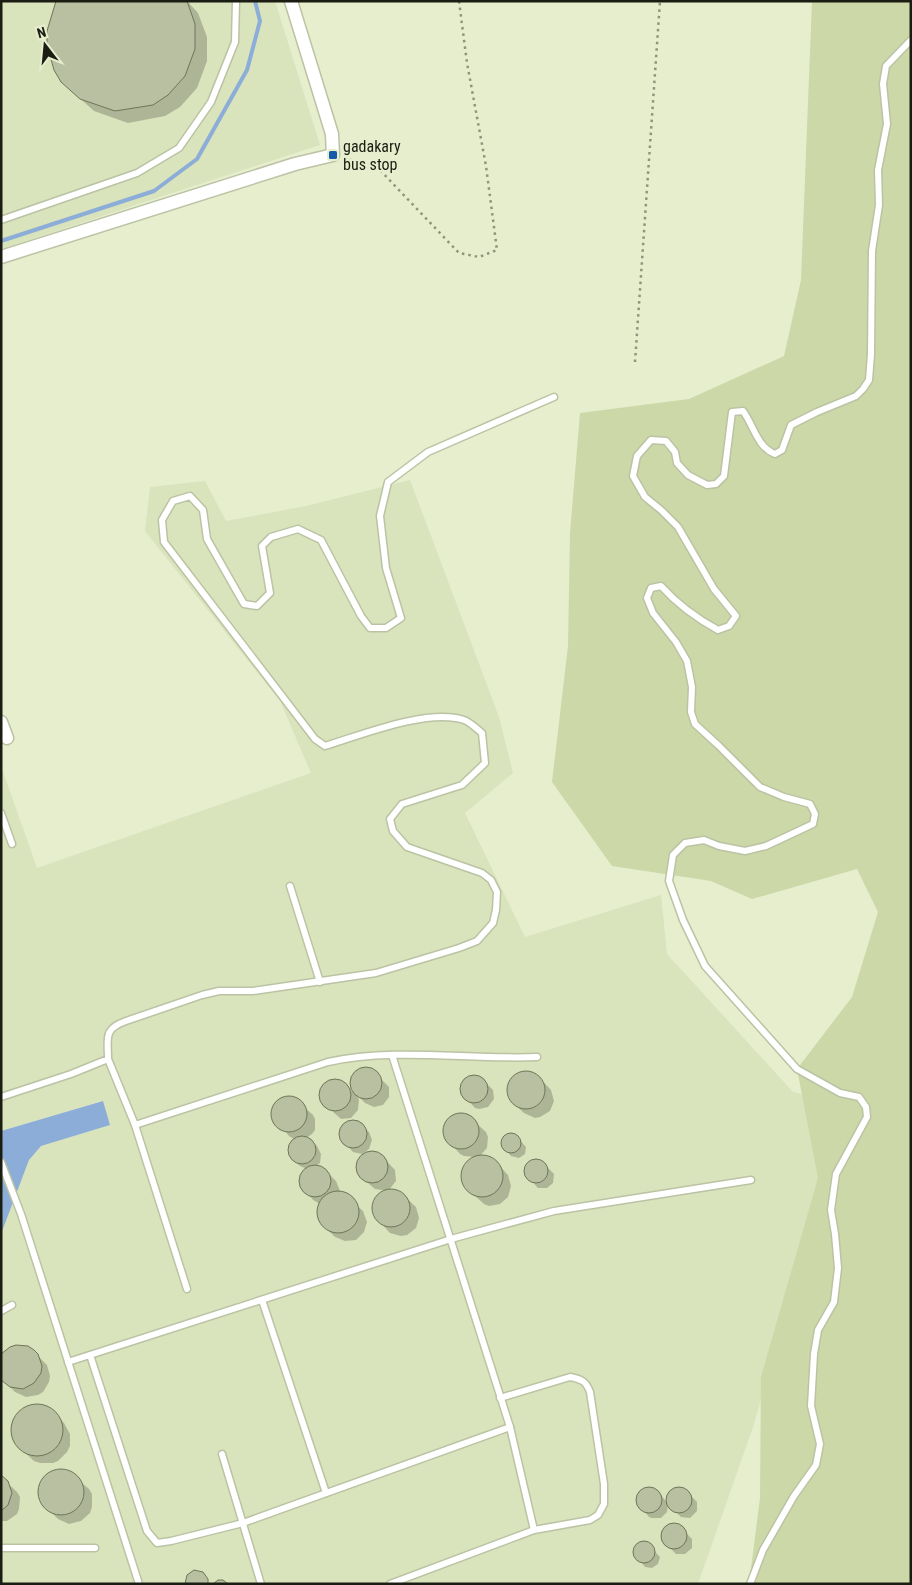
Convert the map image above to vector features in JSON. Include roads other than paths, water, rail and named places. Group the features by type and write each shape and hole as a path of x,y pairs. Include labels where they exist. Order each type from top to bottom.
{"street":[{"path":"1,257 295,164 333,155 332,134 291,1"},
{"path":"1,722 6,738"}],"lane":[{"path":"1,220 137,173 179,148 211,102 235,42 236,1"},
{"path":"750,1584 763,1550 794,1496 816,1465 820,1444 811,1406 814,1354 818,1330 834,1302 838,1268 831,1210 836,1174 867,1117 866,1107 859,1097 840,1093 797,1069 705,966 683,920 669,881 673,854 685,843 704,840 718,846 745,851 766,846 813,824 814,814 810,804 784,797 760,787 720,746 695,724 691,712 692,687 687,661 676,642 653,613 647,598 651,588 661,586 676,603 698,619 718,630 729,626 736,616 714,589 678,527 645,497 633,476 637,456 651,440 666,441 675,452 677,463 688,475 707,485 716,484 724,476 732,412 743,411 750,420 760,442 767,450 776,454 782,450 791,424 856,396 869,380 872,251 879,205 878,170 887,124 883,84 886,66 911,40"},
{"path":"187,1289 135,1125 108,1059 108,1034 115,1025 219,991 253,992 376,973 459,948 477,941 493,923 497,892 491,880 482,873 407,847 393,831 390,819 402,804 462,785 485,763 482,733 465,720 444,717 399,723 325,746 315,739 164,542 162,520 173,501 190,496 203,510 207,539 244,604 257,606 270,593 262,546 271,536 298,529 321,540 361,616 370,628 386,628 401,618 386,568 380,516 388,482 428,452 554,396"},
{"path":"1,813 12,844"},
{"path":"290,886 320,982"},
{"path":"392,1055 510,1427 534,1530"},
{"path":"135,1125 328,1062 353,1056 537,1057"},
{"path":"1,1097 71,1074 108,1059"},
{"path":"1,1162 21,1214 139,1584"},
{"path":"68,1362 451,1239 554,1211 751,1180"},
{"path":"262,1300 326,1493"},
{"path":"1,1311 12,1305"},
{"path":"90,1355 147,1531 157,1542 171,1542 243,1523 510,1427"},
{"path":"390,1584 534,1530 590,1520 598,1515 604,1504 604,1484 590,1392 587,1386 581,1379 570,1378 500,1398"},
{"path":"222,1454 261,1584"},
{"path":"1,1548 95,1548"}],"water":[{"path":"103,1101 110,1125 41,1146 29,1160 1,1234 1,1131"}],"waterway":[{"path":"1,241 154,191 197,159 247,70 260,21 255,1"}],"place":[{"name":"gadakary bus stop","path":"333,155"}]}
